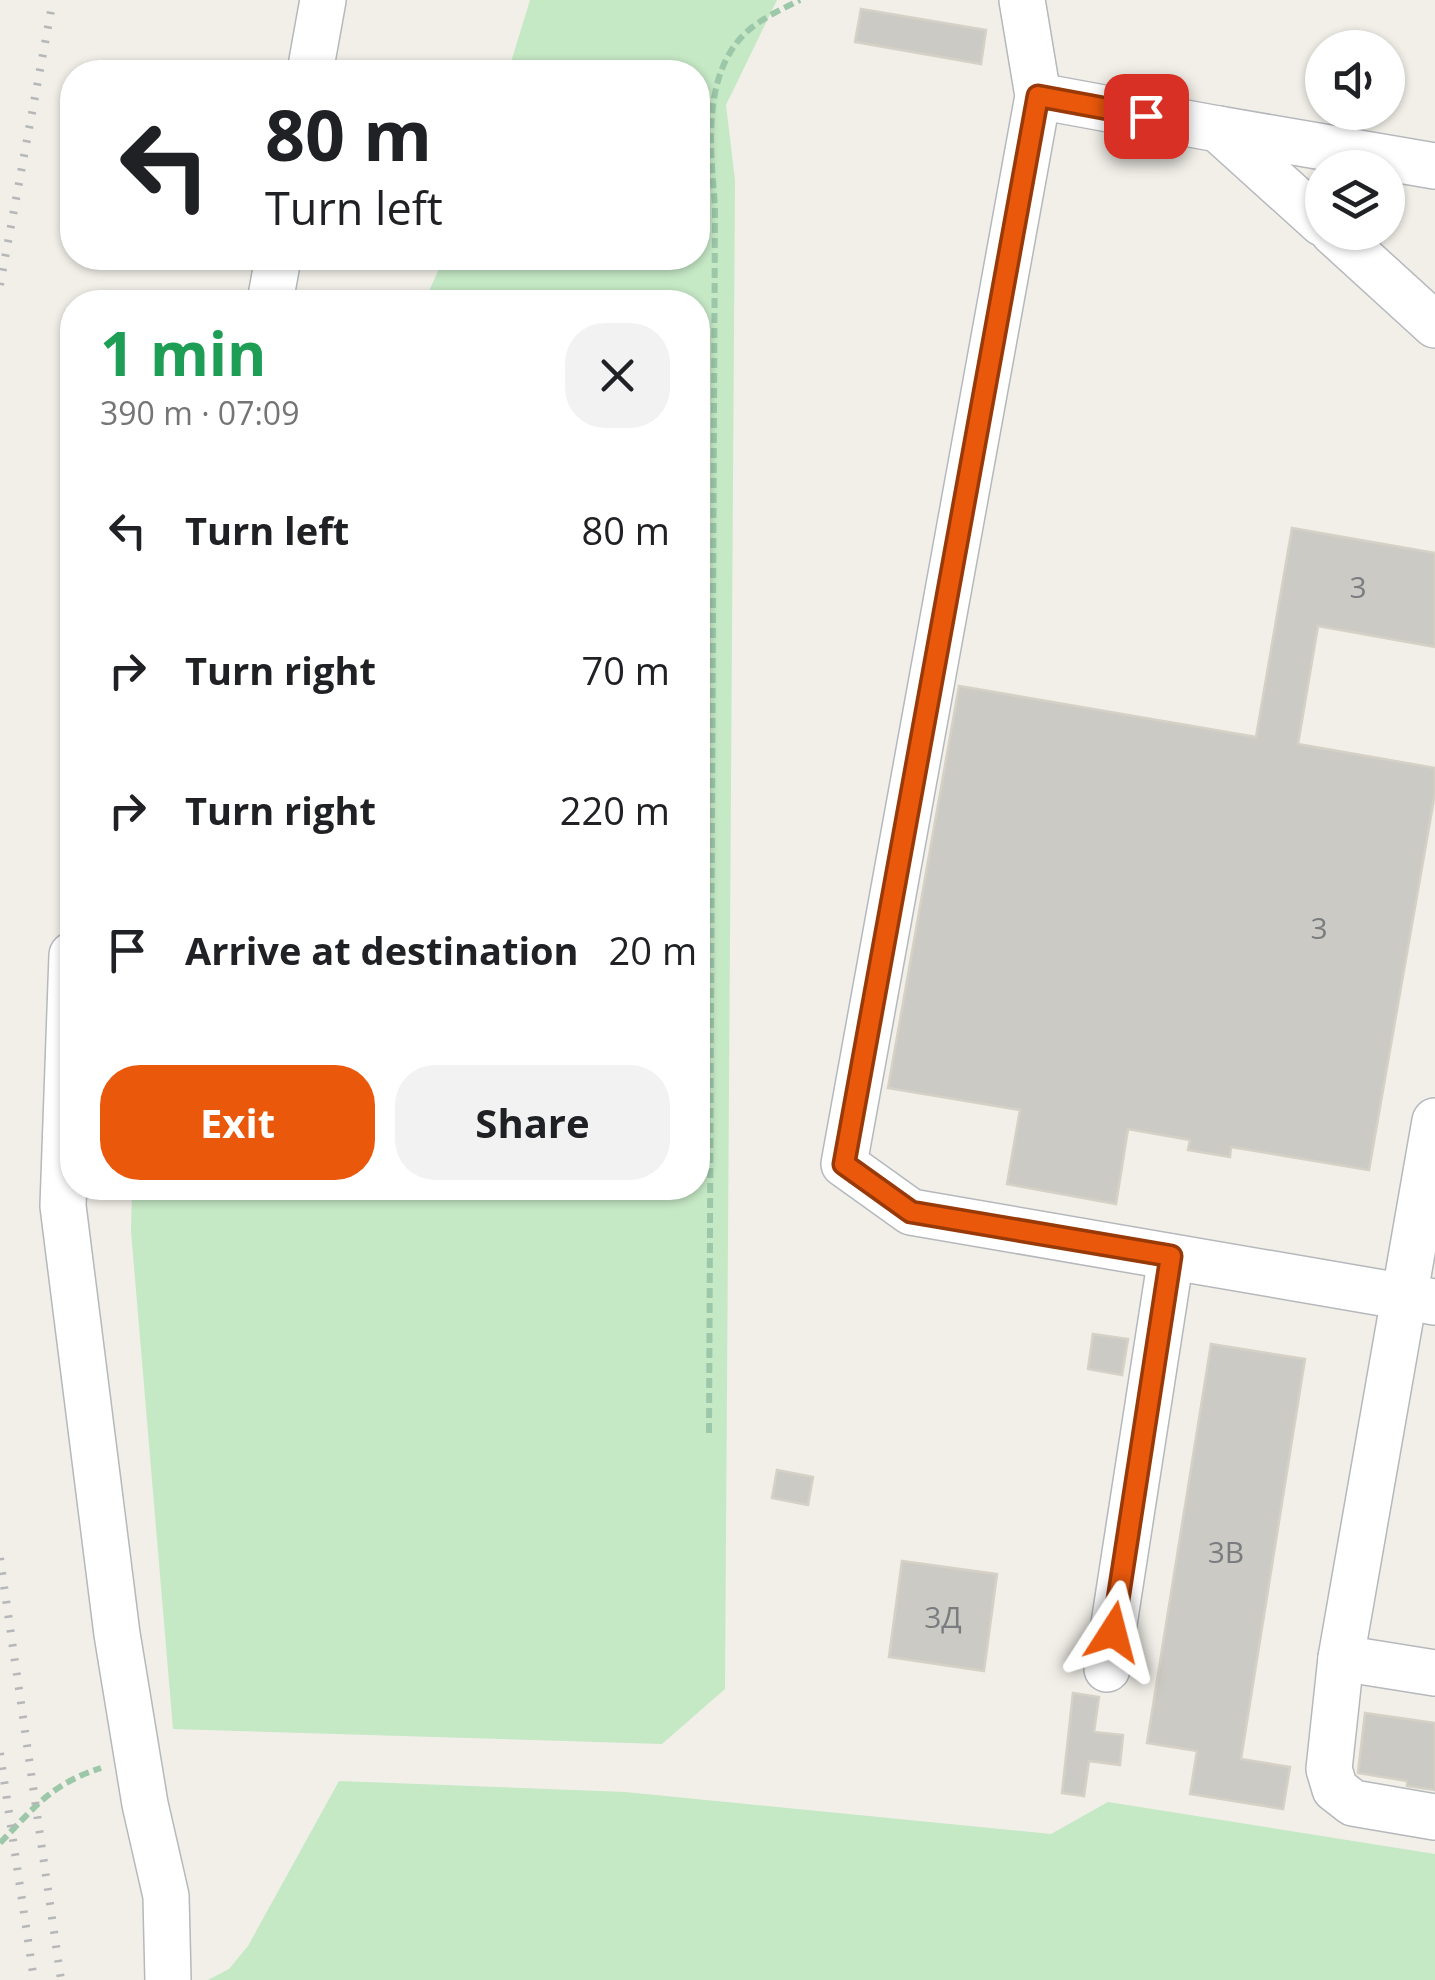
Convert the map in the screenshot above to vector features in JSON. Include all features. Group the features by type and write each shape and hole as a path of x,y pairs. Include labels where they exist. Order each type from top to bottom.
{"lane":[{"path":"312,60 323,0"},
{"path":"1022,0 1038,96 844,1164 911,1212 1421,1300"},
{"path":"1038,96 1435,166"},
{"path":"1218,130 1305,209"},
{"path":"1352,250 1435,325"},
{"path":"1435,1121 1421,1300 1341,1658 1329,1746 1329,1770 1335,1789 1353,1802 1435,1817"},
{"path":"62,1200 117,1634 145,1804 166,1896 168,1980"},
{"path":"1107,1669 1171,1256"},
{"path":"1341,1658 1435,1673"}],"path":[{"path":"709,1433 715,680 715,206 710,143 714,95 726,61 755,25 800,0"},
{"path":"0,1843 35,1804 68,1778 139,1756"}],"green space":[{"path":"530,0 777,0 726,105 735,180 725,1689 662,1744 173,1729 131,1231 132,1200 710,1200 710,290 429,290 439,270 710,270 710,60 512,60"},
{"path":"339,1781 625,1792 1051,1834 1108,1802 1435,1854 1435,1980 208,1980 229,1969 248,1946"}],"building":[{"path":"861,9 986,30 981,64 855,42"},
{"path":"1292,528 1435,553 1435,647 1318,626 1298,744 1435,768 1435,793 1369,1170 1231,1147 1230,1157 1188,1150 1190,1140 1128,1129 1116,1204 1007,1184 1020,1110 888,1088 959,686 1256,737"},
{"path":"1093,1334 1128,1339 1122,1375 1088,1369"},
{"path":"1211,1344 1305,1359 1241,1759 1290,1767 1283,1809 1190,1794 1197,1751 1147,1743"},
{"path":"777,1470 813,1477 808,1505 772,1498"},
{"path":"902,1561 997,1574 984,1671 889,1657"},
{"path":"1073,1693 1099,1697 1094,1732 1123,1735 1120,1765 1089,1761 1084,1796 1062,1793"},
{"path":"1365,1713 1435,1723 1435,1790 1358,1773"}],"railway":[{"path":"0,285 53,0"},
{"path":"0,1558 61,1980"},
{"path":"0,1753 34,1980"}],"route":[{"path":"1113,1632 1171,1256 911,1212 844,1164 1038,96 1146,116"}]}
